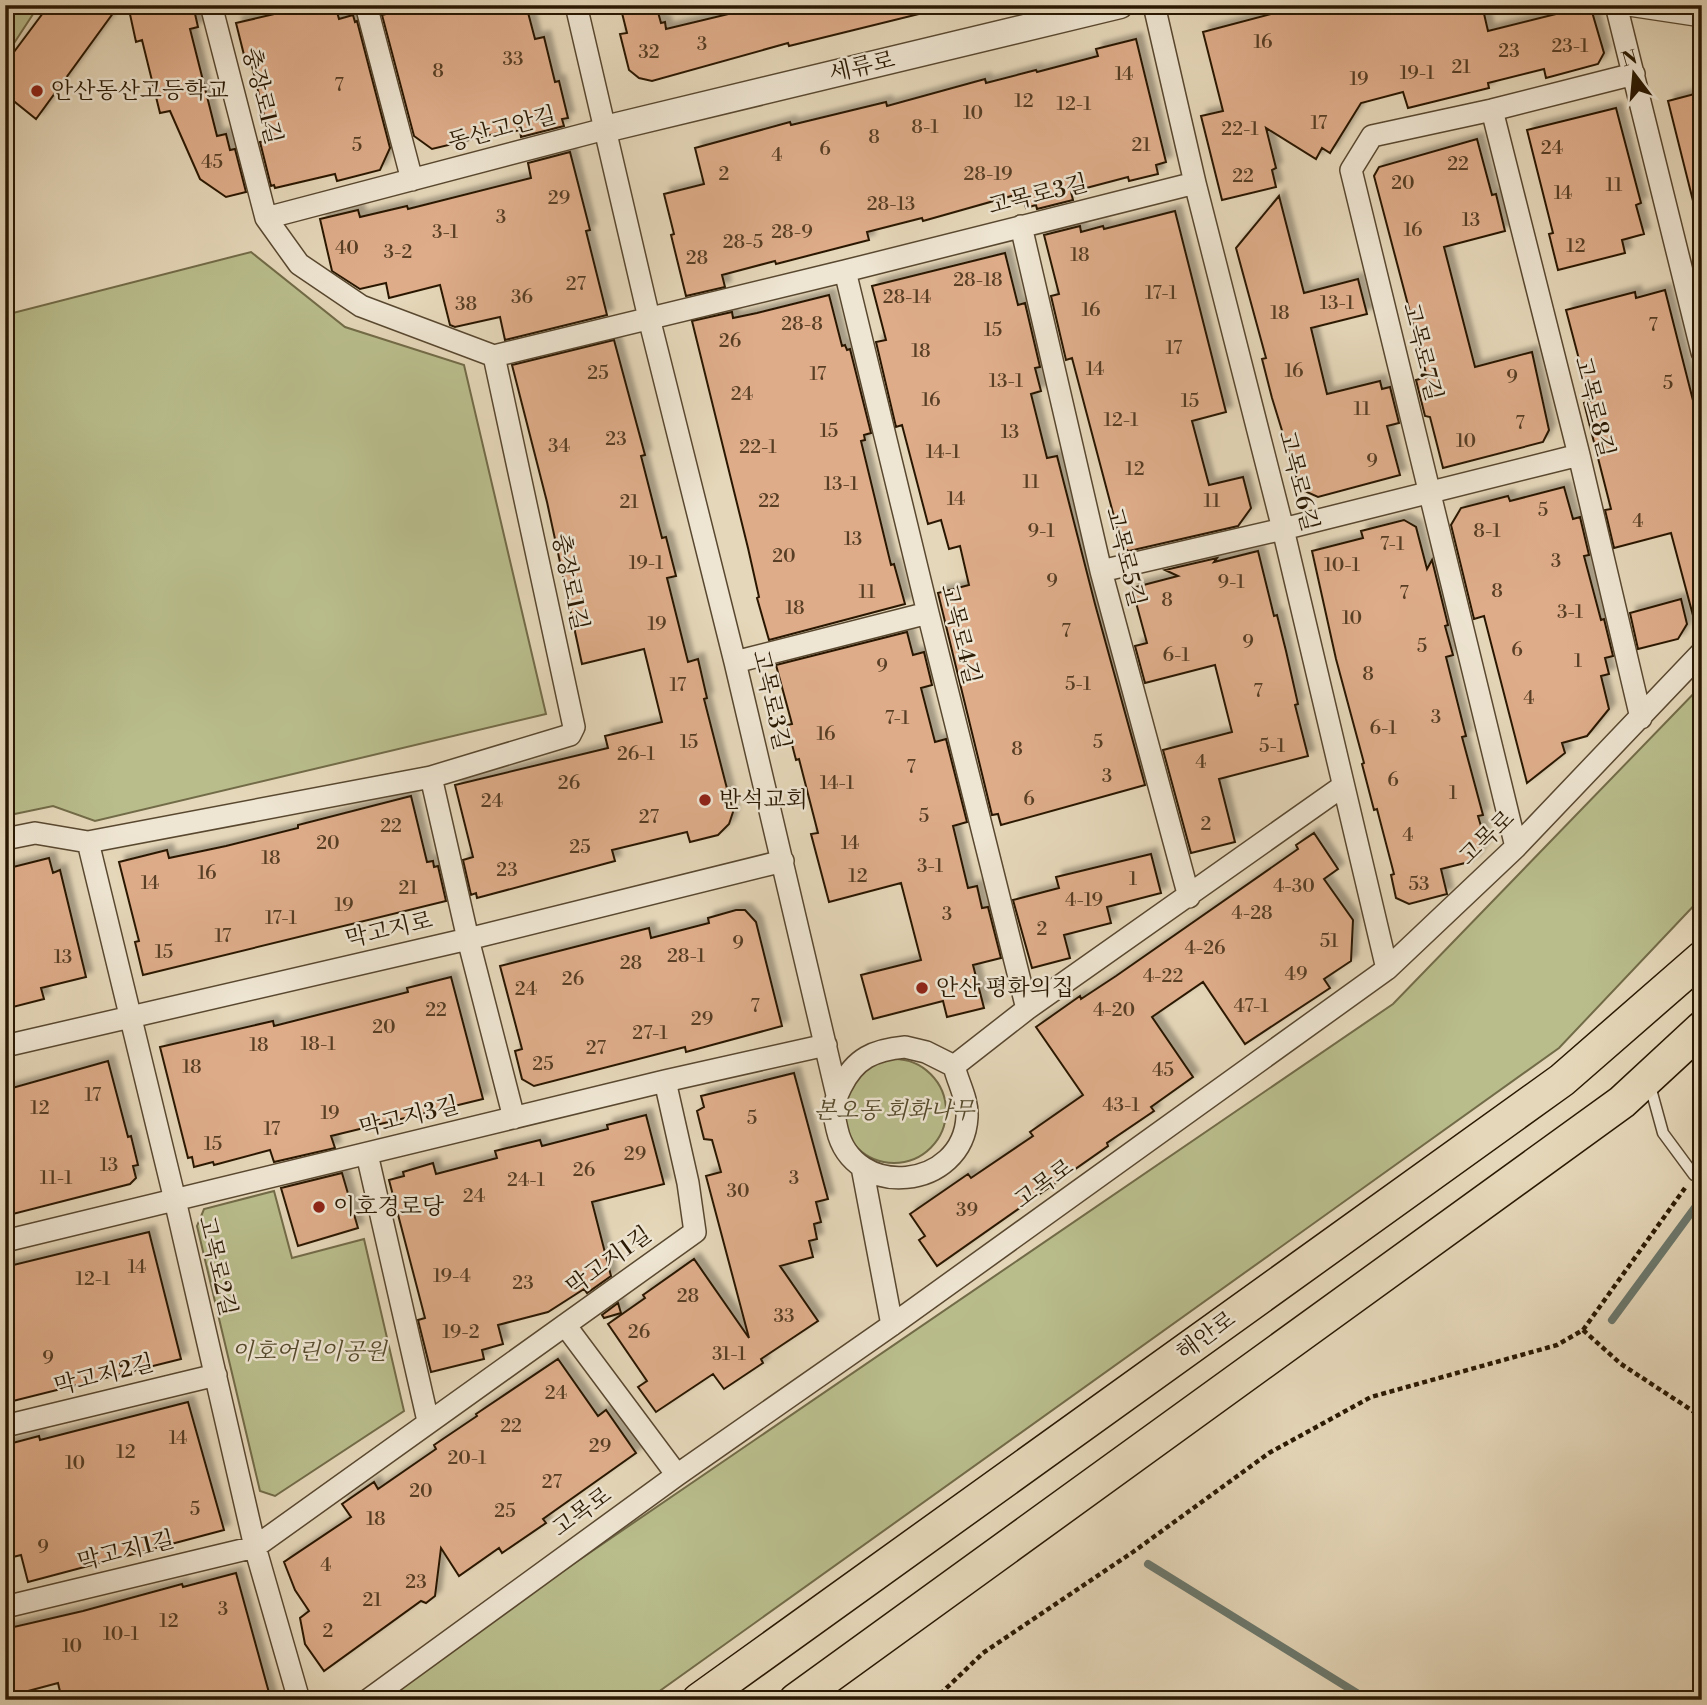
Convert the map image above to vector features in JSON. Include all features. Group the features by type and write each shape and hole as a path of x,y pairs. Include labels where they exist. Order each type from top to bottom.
{"main road":[{"name":"해안로","path":"699,1700 1562,1080 1702,958"},
{"path":"796,1700 1622,1102 1702,1028"}],"street":[{"name":"충장로1길","path":"5,839 35,833 88,842 431,776 570,735 574,727 494,356 361,306 299,264 266,218 211,5"},
{"path":"366,5 412,180"},
{"name":"고목로3길","path":"576,5 837,1095"},
{"name":"세류로","path":"605,129 1075,10 1120,5"},
{"name":"고목로6길","path":"1154,5 1195,183 1283,529 1387,970"},
{"path":"1616,5 1702,352"},
{"path":"1629,5 1702,16"},
{"name":"고목로7길","path":"1516,847 1351,170 1372,136 1492,110 1634,74"},
{"name":"고목로8길","path":"1492,110 1579,455 1641,718"},
{"name":"동산고안길","path":"266,218 605,129"},
{"name":"고목로3길","path":"649,318 1195,183"},
{"name":"고목로5길","path":"1021,226 1101,571 1189,897"},
{"name":"고목로4길","path":"845,271 1027,1009"},
{"path":"494,356 649,318"},
{"path":"1101,571 1283,529 1579,455"},
{"path":"735,662 928,613"},
{"name":"고목로","path":"368,1700 677,1475 892,1325 1387,970 1516,847 1702,652"},
{"path":"431,776 468,939 514,1118"},
{"path":"954,1066 1027,1009 1343,786"},
{"name":"고목로2길","path":"88,842 175,1200 255,1547 299,1700"},
{"name":"막고지로","path":"5,1046 468,939 783,861"},
{"name":"막고지3길","path":"5,1241 665,1081 826,1045"},
{"path":"905,1047 926,1052 954,1066 965,1098 967,1118 962,1137 952,1154 937,1168 919,1176 900,1179 880,1176 847,1155 838,1136 834,1118 837,1095 846,1075 862,1059 883,1049 905,1047"},
{"name":"막고지1길","path":"5,1607 255,1547 695,1232 688,1183 665,1081"},
{"path":"367,1154 428,1422"},
{"path":"862,1167 892,1325"},
{"path":"565,1325 677,1475"},
{"name":"막고지2길","path":"5,1426 216,1375"}],"lane":[{"path":"1648,1077 1663,1133 1694,1175"}],"path":[{"path":"934,1700 983,1653 1133,1552 1269,1453 1371,1397 1558,1345 1583,1330 1694,1175"},
{"path":"1583,1330 1621,1364 1702,1417"}],"green space":[{"path":"5,5 39,5 5,57"},
{"path":"251,252 345,327 464,365 546,714 95,821 53,806 5,816 5,315"},
{"path":"1702,685 1702,897 1559,1048 647,1700 374,1700 1393,1004"},
{"name":"본오동 회화나무","path":"894,1059 914,1063 931,1074 942,1091 946,1111 942,1131 931,1148 914,1159 894,1163 874,1159 857,1148 846,1131 842,1111 846,1091 857,1074 874,1063"},
{"name":"이호어린이공원","path":"274,1191 292,1258 364,1239 404,1411 275,1496 260,1491 197,1226 204,1209"}],"building":[{"name":"안산동산고등학교","path":"49,5 119,5 36,119 5,94 5,64"},
{"path":"128,5 193,5 198,27 190,29 217,136 226,134 230,150 235,149 246,192 226,197 200,179 170,111 160,113 142,40 136,42"},
{"path":"295,5 335,5 339,19 353,15 355,22 357,21 390,148 380,170 337,181 335,174 275,188 274,185 271,186 260,142 270,140 251,62 246,63 236,23 296,9"},
{"path":"421,5 526,5 535,39 544,37 555,82 559,81 568,118 562,119 564,126 521,137 520,130 498,133 432,149 414,136 382,15"},
{"path":"620,5 656,5 661,23 665,22 666,29 766,5 922,5 923,13 789,46 788,43 652,81 639,78 629,70 620,34 627,33"},
{"path":"1305,5 1482,5 1488,31 1560,13 1558,5 1590,5 1604,53 1598,64 1546,78 1544,69 1488,83 1489,88 1408,108 1403,92 1361,103 1330,153 1322,148 1316,159 1266,128 1276,168 1272,170 1276,187 1222,200 1201,116 1223,111 1203,32"},
{"path":"1136,39 1166,162 1156,165 1158,174 1129,181 1128,177 1071,192 1073,200 1037,209 1036,205 1026,208 1022,193 923,221 922,218 867,232 869,240 722,275 725,287 686,296 664,194 704,184 695,148 790,122 791,125 886,102 887,106 985,79 986,83 1036,70 1037,72 1098,56 1096,49"},
{"path":"1702,92 1702,204 1694,205 1668,101"},
{"path":"1616,108 1641,203 1636,205 1644,234 1622,240 1625,253 1558,270 1549,234 1553,233 1527,130"},
{"path":"1477,139 1492,195 1496,194 1505,231 1444,247 1475,367 1532,352 1549,430 1543,442 1443,468 1430,417 1425,416 1416,380 1427,377 1374,176 1379,167"},
{"path":"570,152 590,230 586,231 607,315 505,340 500,317 455,327 450,325 440,285 389,298 386,283 360,289 332,271 320,219 358,210 360,217 407,206 408,209 531,178 528,163"},
{"path":"1279,196 1304,293 1358,279 1367,314 1311,328 1327,394 1380,381 1382,389 1390,387 1399,423 1387,426 1400,475 1318,497 1300,489 1272,398 1262,359 1266,358 1236,248"},
{"path":"1175,211 1226,412 1192,421 1209,485 1243,477 1251,508 1238,526 1129,551 1122,547 1072,358 1066,360 1051,296 1059,294 1044,235 1080,226 1081,232 1103,226 1104,229"},
{"path":"1005,253 1018,305 1025,303 1040,367 1035,368 1041,391 1031,394 1047,458 1057,456 1145,785 1001,825 998,814 992,815 938,593 969,585 960,546 949,549 941,520 928,524 902,425 896,427 876,342 886,340 872,286"},
{"path":"1665,290 1702,436 1702,623 1695,623 1671,533 1614,548 1605,510 1611,509 1584,403 1590,401 1566,310 1635,292 1636,298"},
{"path":"829,295 842,346 850,349 871,433 864,435 865,440 861,441 891,565 894,564 905,604 769,640 692,321 732,312 733,318"},
{"path":"614,340 645,455 641,456 662,538 666,537 676,576 667,578 688,662 698,659 707,698 704,699 733,812 729,824 718,835 690,842 687,832 612,850 615,861 477,898 476,893 471,895 463,860 473,857 455,785 608,748 605,736 662,722 644,649 582,664 547,502 512,365"},
{"path":"1564,487 1573,519 1580,517 1589,555 1584,556 1613,656 1605,658 1609,674 1601,676 1609,709 1587,736 1562,743 1565,753 1527,783 1484,616 1474,619 1451,525 1461,508 1508,496 1510,501"},
{"path":"1404,520 1416,527 1427,569 1432,560 1453,655 1446,657 1466,736 1462,737 1483,815 1478,816 1486,843 1473,861 1441,869 1447,894 1409,904 1396,898 1391,875 1394,874 1362,764 1364,763 1336,659 1312,551 1363,538 1361,531"},
{"path":"1258,551 1274,616 1277,615 1286,651 1298,704 1295,705 1308,756 1219,779 1235,842 1191,853 1163,750 1232,732 1215,665 1145,683 1135,646 1147,643 1132,588 1178,576 1165,570"},
{"path":"1681,599 1687,624 1678,639 1638,649 1630,613"},
{"path":"907,632 913,655 924,652 932,685 921,688 935,742 946,739 967,822 953,826 968,888 977,886 982,908 988,907 1001,958 973,965 984,1008 947,1017 943,1001 873,1019 861,975 921,960 901,883 829,902 811,834 818,833 799,759 796,760 787,725 792,724 776,665"},
{"path":"411,796 427,862 433,861 434,867 438,866 446,901 143,975 135,942 139,941 119,862 167,850 169,858 226,846"},
{"path":"1314,833 1338,869 1324,879 1353,920 1351,961 1324,979 1330,988 1245,1044 1203,982 1152,1017 1193,1077 1151,1107 1154,1111 1107,1143 1108,1146 937,1266 919,1240 925,1236 910,1214 968,1174 971,1178 1033,1136 1030,1132 1083,1095 1036,1027 1080,996 1081,999 1116,976 1298,849 1296,845"},
{"path":"1151,854 1161,893 1107,907 1111,923 1064,935 1070,958 1032,968 1013,900 1059,888 1056,877"},
{"path":"49,858 53,873 60,870 86,977 41,988 44,999 5,1009 5,869"},
{"path":"745,910 756,922 782,1026 686,1052 685,1047 534,1086 522,1079 515,1051 522,1049 500,966 649,928 651,938 709,923 708,918"},
{"path":"451,977 483,1099 331,1136 335,1148 274,1162 270,1150 214,1165 213,1162 194,1167 192,1157 188,1158 160,1047 273,1021 274,1026 408,992 407,988"},
{"path":"108,1061 138,1165 133,1166 136,1178 130,1184 5,1216 5,1090"},
{"path":"794,1073 828,1199 816,1202 821,1222 814,1224 817,1239 809,1241 813,1257 780,1266 818,1321 761,1359 763,1363 724,1389 713,1374 656,1412 638,1387 647,1381 608,1324 694,1259 749,1338 706,1176 721,1172 712,1140 704,1139 697,1111 704,1107 701,1096"},
{"path":"646,1115 664,1184 592,1202 611,1276 587,1293 584,1289 548,1312 498,1325 503,1344 482,1350 484,1359 431,1372 418,1320 425,1318 389,1180 404,1176 403,1172 433,1163 436,1174 497,1158 495,1151 540,1140 542,1146 608,1129 607,1125"},
{"name":"이호경로당","path":"342,1173 358,1228 298,1246 281,1188"},
{"path":"149,1232 181,1359 5,1403 5,1267"},
{"path":"618,1303 621,1313 604,1318 602,1315"},
{"path":"558,1359 598,1416 606,1410 636,1453 543,1519 546,1523 502,1553 499,1548 459,1576 441,1548 435,1596 426,1603 421,1601 324,1671 305,1644 300,1618 309,1611 295,1590 284,1562 351,1517 342,1504 374,1482 378,1489 436,1449 434,1445 477,1416 476,1414"},
{"path":"188,1402 224,1530 28,1582 21,1555 5,1559 5,1445 39,1436 40,1440"},
{"path":"236,1573 271,1700 62,1700 58,1683 13,1695 5,1665 5,1629"}],"waterway":[{"path":"1612,1320 1702,1198"},
{"path":"1148,1564 1368,1700"}],"place":[{"name":"안산동산고등학교","path":"37,91"},
{"name":"반석교회","path":"705,800"},
{"name":"안산 평화의집","path":"922,988"},
{"name":"이호경로당","path":"319,1207"}]}
